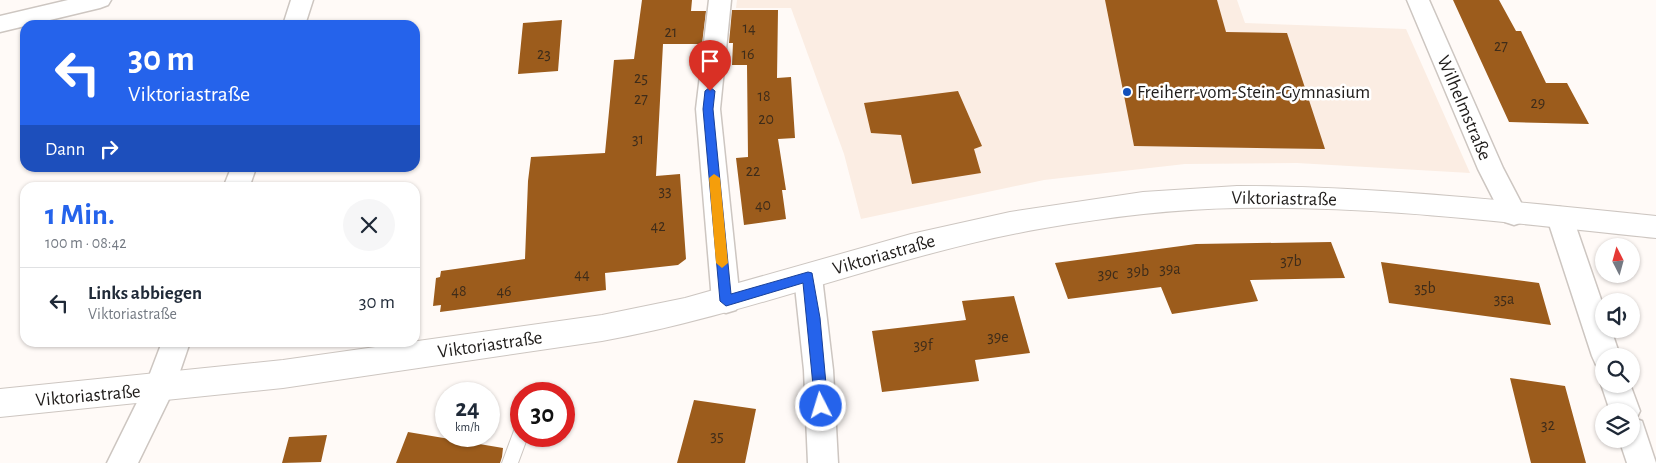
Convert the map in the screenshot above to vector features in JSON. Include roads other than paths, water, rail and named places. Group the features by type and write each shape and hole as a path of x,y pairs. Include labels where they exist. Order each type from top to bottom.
{"main road":[{"name":"Viktoriastraße","path":"0,403 158,389 351,366 575,333 726,301 909,246 996,225 1088,210 1178,200 1269,197 1371,201 1656,227"}],"street":[{"path":"0,24 100,0"},
{"path":"296,20 302,0"},
{"path":"720,0 708,109 726,301"},
{"name":"Wilhelmstraße","path":"1418,0 1491,169 1514,214"},
{"path":"1560,218 1603,348"},
{"path":"808,277 814,318 823,424 823,463"},
{"path":"122,463 158,389 174,347"},
{"path":"1637,448 1642,463"}],"lane":[{"path":"510,463 516,447"}],"place":[{"name":"Freiherr-vom-Stein-Gymnasium","path":"1127,92"}]}
